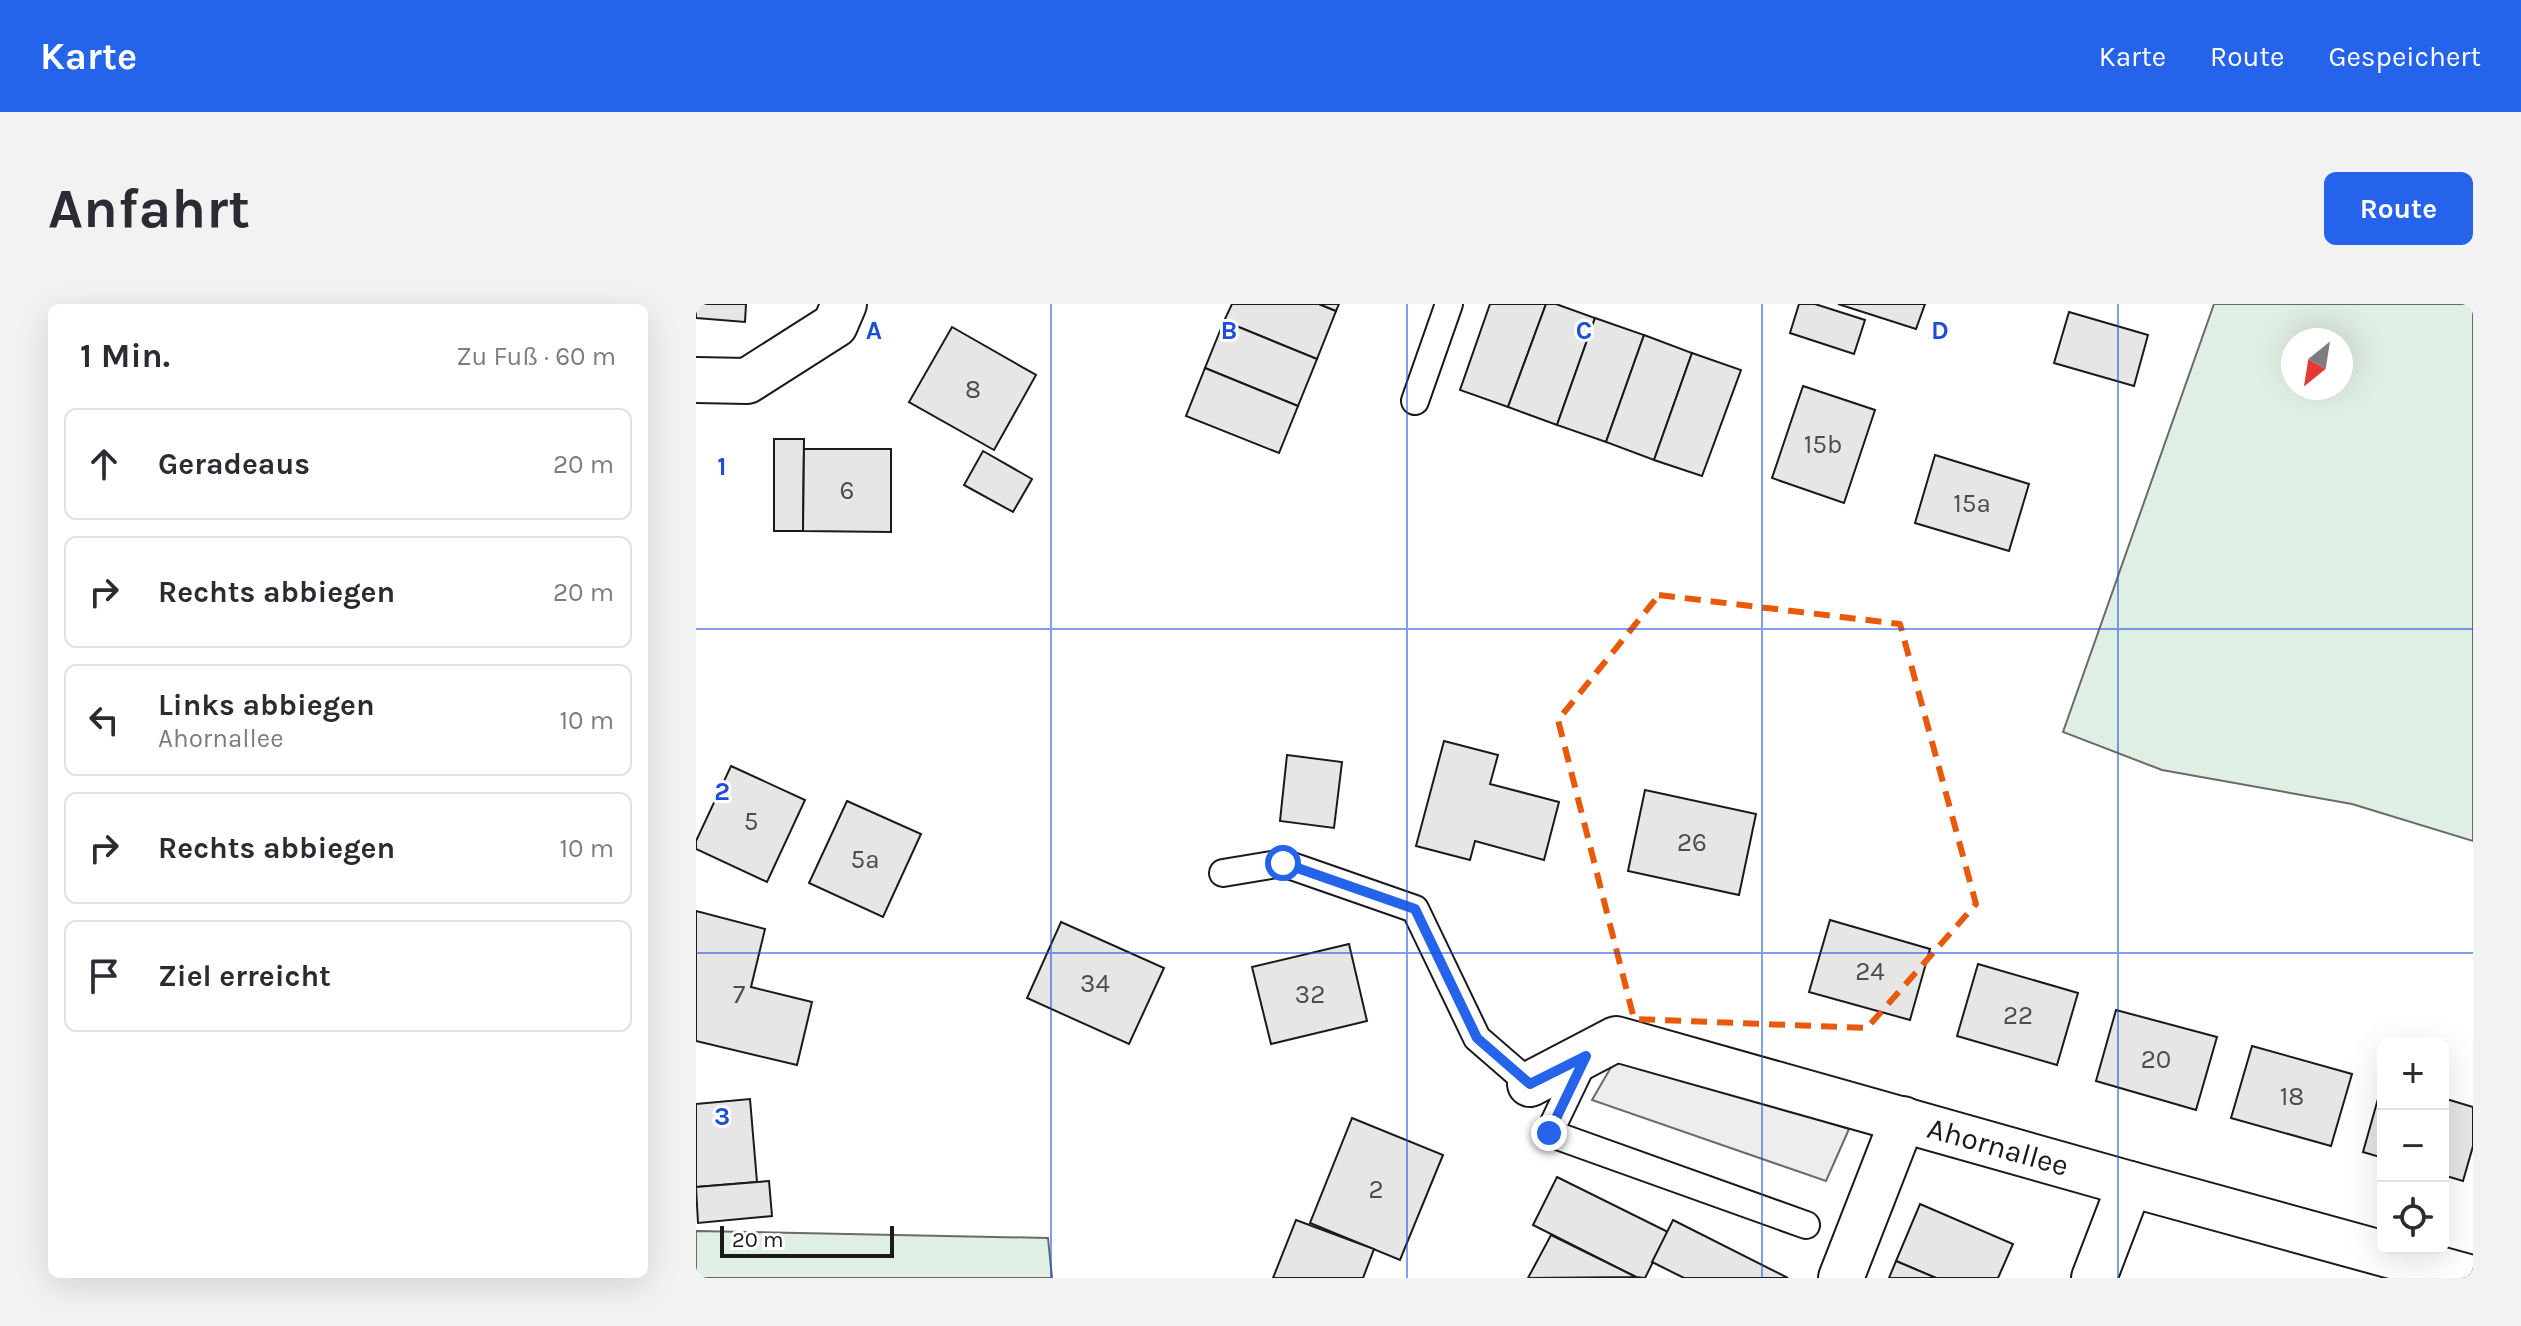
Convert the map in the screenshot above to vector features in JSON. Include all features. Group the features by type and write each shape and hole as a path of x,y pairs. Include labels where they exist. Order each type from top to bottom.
{"street":[{"path":"696,380 747,381 835,325 844,304"},
{"name":"Ahornallee","path":"1530,1084 1616,1039 2472,1278"},
{"path":"1841,1278 1903,1119"},
{"path":"2094,1278 2130,1184"}],"lane":[{"path":"1415,401 1449,304"},
{"path":"1223,873 1283,863 1415,909 1477,1038 1530,1084"},
{"path":"1586,1056 1549,1133 1806,1225"}],"highlighted area":[{"path":"1659,595 1900,624 1976,904 1867,1028 1634,1019 1558,720"}],"green space":[{"path":"2214,304 2473,304 2473,841 2352,804 2162,770 2063,732"},
{"path":"696,1231 1048,1238 1052,1278 696,1278"}],"shaded area":[{"path":"1617,1057 1849,1129 1826,1181 1592,1100"}],"building":[{"path":"696,304 746,304 745,322 696,318"},
{"path":"1232,304 1319,304 1336,311 1317,359 1224,321"},
{"path":"1319,304 1339,304 1336,311"},
{"path":"1490,304 1546,304 1508,407 1460,390"},
{"path":"1546,304 1556,304 1595,318 1557,425 1508,407"},
{"path":"1799,304 1815,304 1865,320 1854,354 1790,333"},
{"path":"1838,304 1925,304 1916,329"},
{"path":"2069,312 2148,335 2134,386 2054,363"},
{"path":"1595,318 1644,335 1606,442 1557,425"},
{"path":"1224,321 1317,359 1298,406 1205,368"},
{"path":"952,327 1036,375 994,450 909,402"},
{"path":"1644,335 1692,353 1654,460 1606,442"},
{"path":"1692,353 1741,370 1702,476 1654,460"},
{"path":"1205,368 1298,406 1279,453 1186,416"},
{"path":"1803,386 1875,410 1844,503 1772,478"},
{"path":"774,439 804,439 803,531 774,531"},
{"path":"804,449 891,449 891,532 803,531"},
{"path":"983,451 1032,479 1013,512 964,485"},
{"path":"1935,455 2029,484 2009,551 1915,523"},
{"path":"1444,741 1498,755 1490,784 1559,802 1544,860 1475,841 1470,860 1416,846"},
{"path":"1287,755 1342,762 1334,828 1280,821"},
{"path":"731,766 805,800 767,882 696,849 696,841"},
{"path":"1645,790 1756,814 1739,895 1628,871"},
{"path":"847,801 921,834 883,917 809,883"},
{"path":"696,911 765,929 751,987 812,1002 797,1065 696,1041"},
{"path":"1830,920 1930,949 1910,1020 1809,992"},
{"path":"1061,922 1164,968 1129,1044 1027,998"},
{"path":"1349,944 1367,1021 1271,1044 1252,967"},
{"path":"1978,964 2078,993 2057,1065 1957,1036"},
{"path":"2116,1010 2217,1037 2196,1110 2096,1081"},
{"path":"2252,1046 2352,1074 2331,1146 2231,1118"},
{"path":"750,1099 757,1182 696,1187 696,1104"},
{"path":"2449,1100 2473,1107 2473,1146 2463,1181 2449,1177"},
{"path":"2377,1102 2377,1156 2363,1152"},
{"path":"1352,1118 1443,1155 1400,1260 1310,1223"},
{"path":"1557,1177 1668,1232 1645,1278 1636,1277 1533,1225"},
{"path":"769,1181 772,1216 698,1223 696,1187"},
{"path":"1920,1204 2013,1244 1998,1278 1936,1278 1896,1261"},
{"path":"1296,1220 1374,1249 1363,1278 1273,1278"},
{"path":"1673,1220 1788,1278 1684,1278 1652,1262"},
{"path":"1551,1235 1636,1277 1528,1278"},
{"path":"1896,1261 1936,1278 1889,1278"}],"route":[{"path":"1283,863 1415,909 1477,1038 1530,1084 1586,1056 1549,1133"}]}
